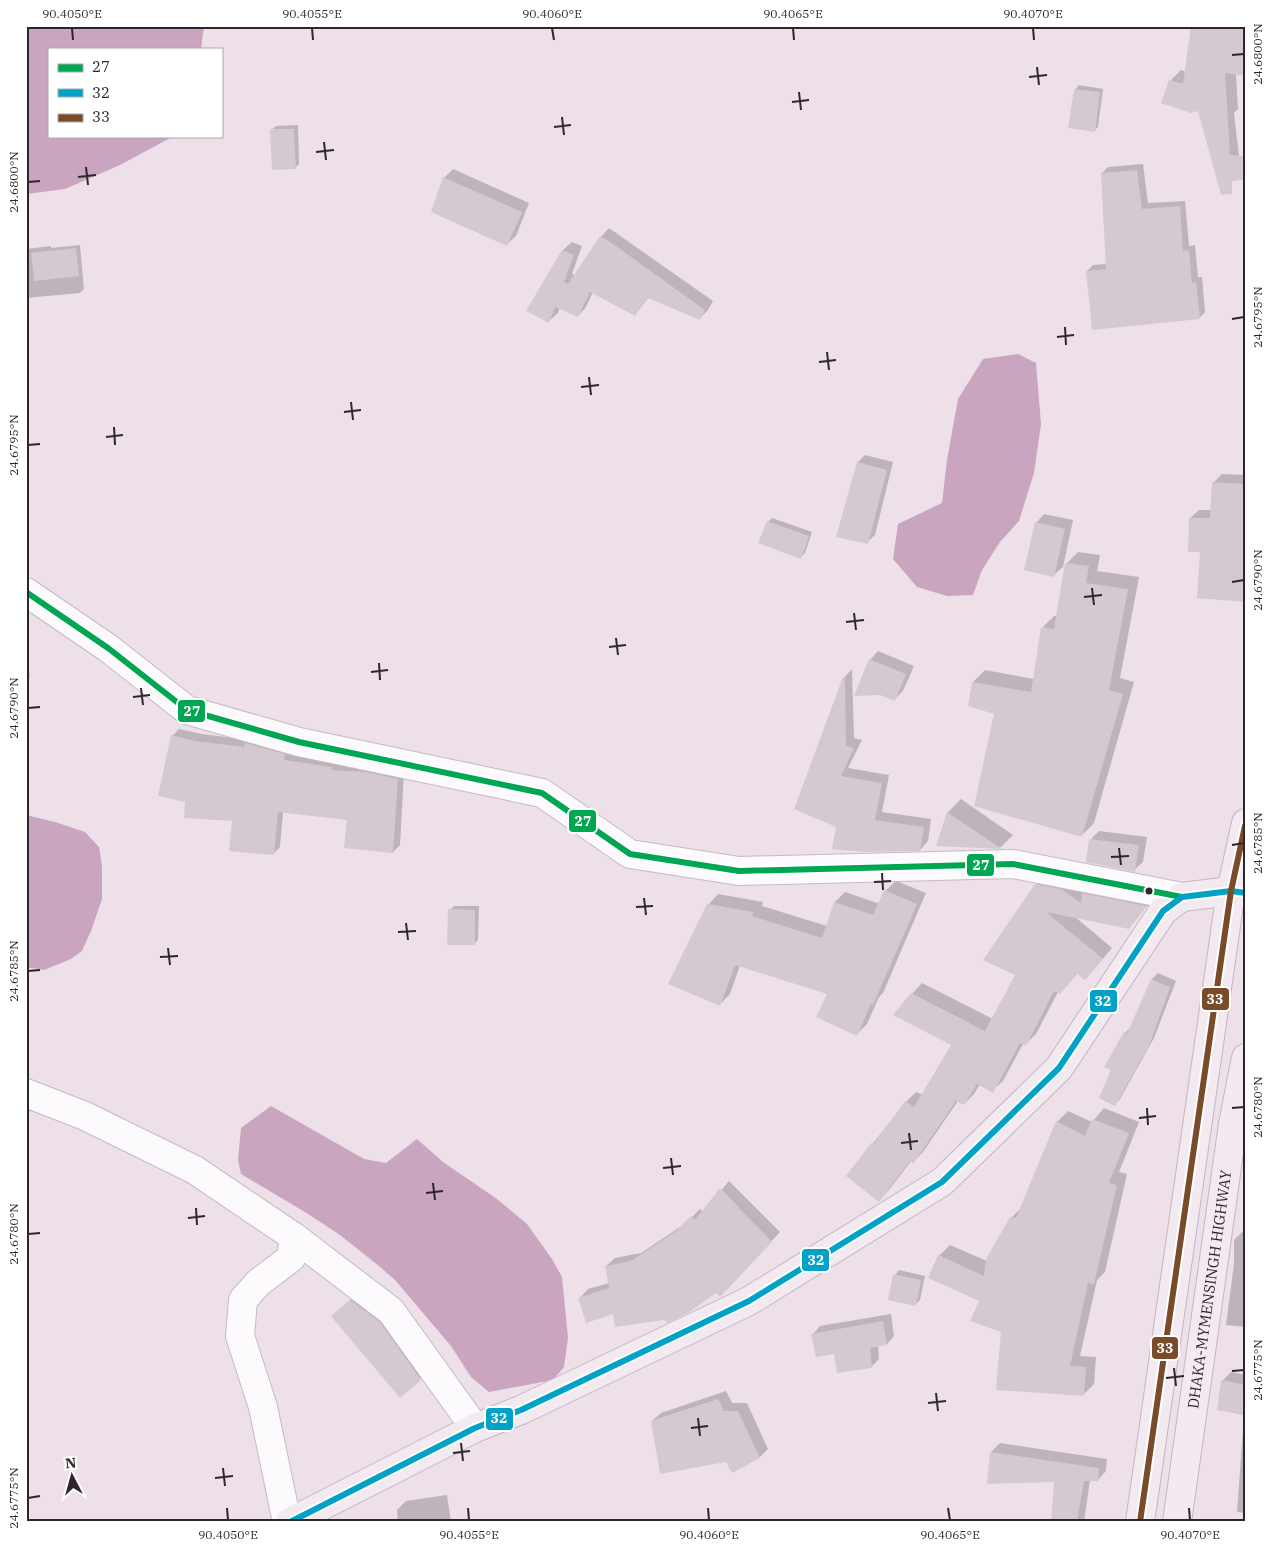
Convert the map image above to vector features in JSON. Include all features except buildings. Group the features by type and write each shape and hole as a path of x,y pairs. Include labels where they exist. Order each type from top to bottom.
{"highway":[{"path":"1140,1522 1238,892 1246,823"},
{"path":"288,1522 474,1428 521,1410 749,1301 942,1182 1059,1068 1164,911 1182,897 1238,892"},
{"name":"DHAKA-MYMENSINGH HIGHWAY","path":"1177,1522 1233,1124 1246,1058"}],"street":[{"path":"26,592 108,648 186,710 298,742 542,793 630,854 740,871 1013,864 1182,897"},
{"path":"26,1093 85,1116 196,1170 294,1237 391,1311 474,1428"},
{"path":"288,1522 263,1407 240,1336 243,1300 258,1283 291,1258 294,1237"}],"shaded area":[{"path":"26,26 204,26 201,48 48,48 48,138 170,138 120,165 65,189 26,194"},
{"path":"1018,354 1036,363 1041,424 1034,473 1019,521 1000,542 982,570 973,595 947,596 917,587 893,559 898,524 942,503 947,460 958,399 983,359"},
{"path":"26,815 85,832 99,847 102,866 102,899 82,951 71,959 44,970 26,967"},
{"path":"271,1106 364,1159 386,1163 417,1139 443,1162 497,1199 527,1224 552,1259 562,1277 568,1338 564,1367 553,1380 489,1392 471,1377 451,1346 395,1280 340,1235 241,1174 238,1160 241,1128"}],"transit line":[{"name":"27","path":"26,592 108,648 187,710 299,742 542,793 630,854 739,871 1013,864 1182,897"},
{"name":"33","path":"1140,1522 1231,891 1245,826"},
{"name":"32","path":"290,1522 475,1428 521,1410 749,1301 942,1182 1059,1068 1163,911 1182,897 1231,891 1246,893"}]}
